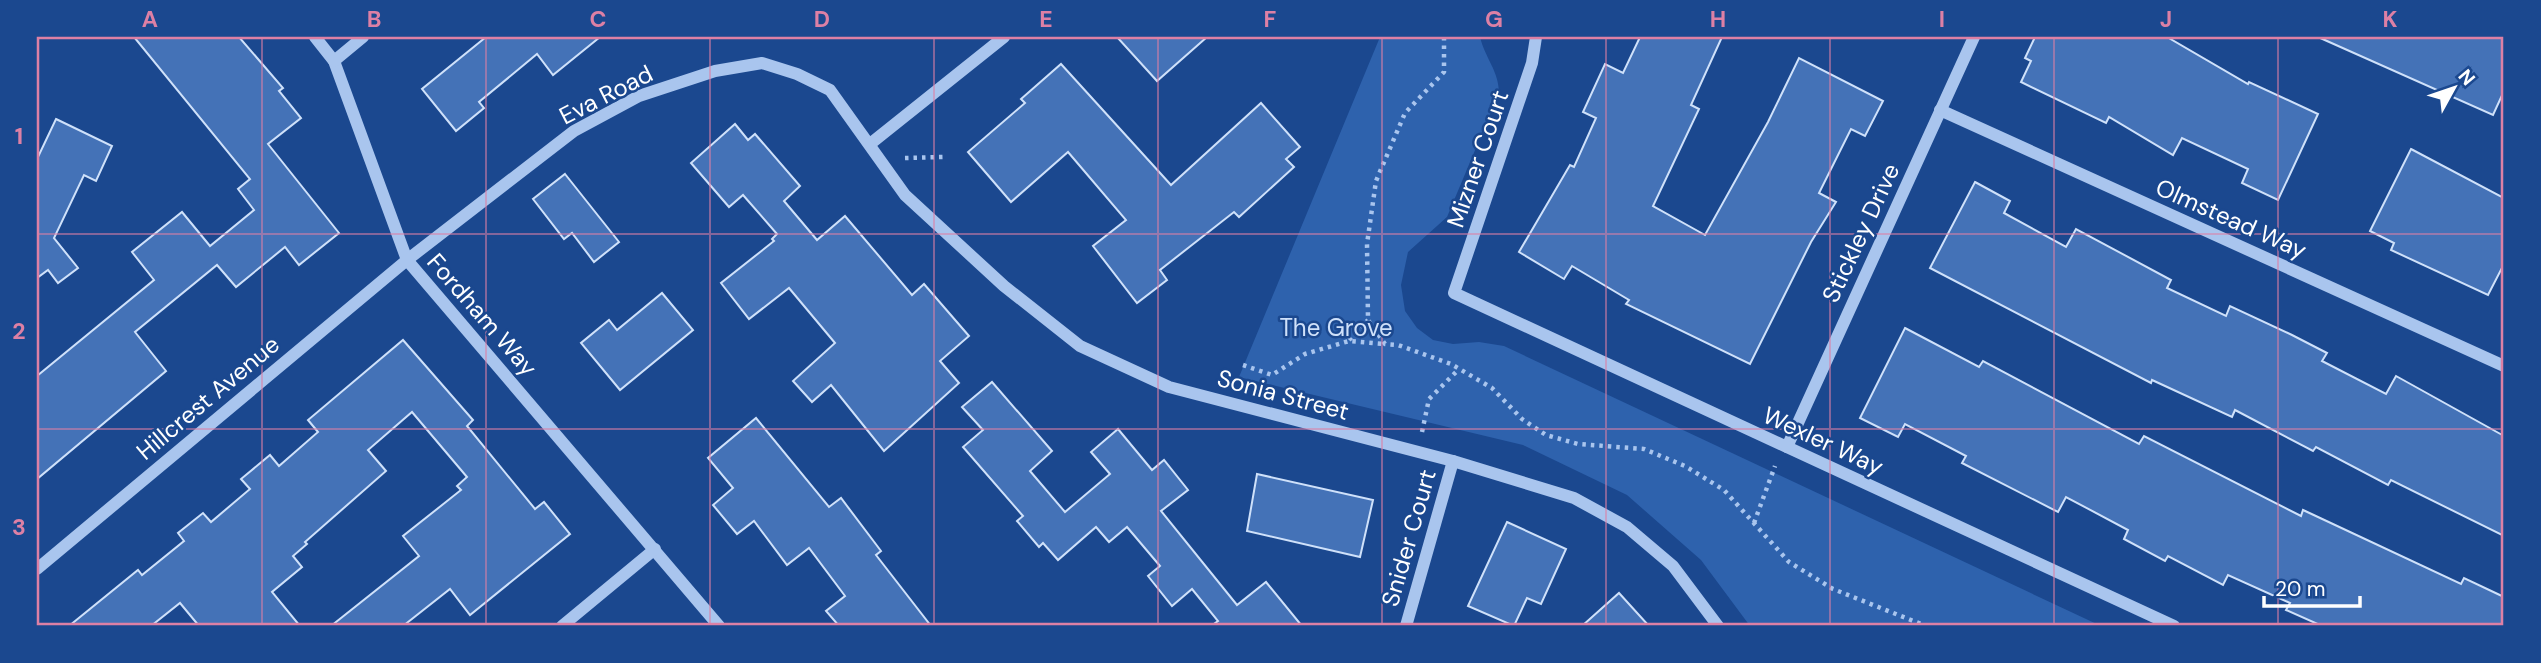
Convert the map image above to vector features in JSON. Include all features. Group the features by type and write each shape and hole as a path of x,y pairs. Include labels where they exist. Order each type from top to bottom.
{"street":[{"name":"Fordham Way","path":"315,37 334,61 407,260 719,626"},
{"path":"334,61 363,37"},
{"path":"870,144 1004,37"},
{"name":"Mizner Court","path":"1454,293 1532,63 1536,37"},
{"name":"Stickley Drive","path":"1787,447 1974,37"},
{"name":"Eva Road","path":"407,260 574,131 639,96 715,71 762,63 797,74 830,90 870,144"},
{"name":"Olmstead Way","path":"1940,110 2504,366"},
{"name":"Sonia Street","path":"870,144 905,195 1004,286 1080,346 1169,387 1417,451 1574,498 1627,527 1673,566 1718,626"},
{"name":"Hillcrest Avenue","path":"37,569 407,260"},
{"name":"Wexler Way","path":"1454,293 2174,626"},
{"name":"Snider Court","path":"1406,626 1453,461"},
{"path":"562,626 655,549"}],"path":[{"path":"1385,344 1368,320 1367,244 1376,181 1405,113 1444,72 1444,37"},
{"path":"880,158 943,157"},
{"path":"1349,341 1368,320"},
{"path":"1243,365 1272,375 1305,354 1349,341 1398,345 1459,369 1492,388 1522,419 1546,435 1578,444 1644,449 1685,466 1724,490 1789,562 1833,589 1926,626"},
{"path":"1417,451 1429,399 1459,369"},
{"path":"1754,523 1772,471 1787,447"}],"green space":[{"name":"The Grove","path":"1380,37 1480,37 1498,85 1499,93 1447,217 1408,252 1401,285 1405,311 1417,328 1433,340 1453,344 1479,342 1504,346 2101,626 1750,626 1701,560 1627,495 1523,445 1239,377"}],"building":[{"path":"134,37 239,37 283,88 279,91 301,118 268,144 339,233 299,265 285,247 236,287 217,265 135,332 166,371 37,479 37,376 154,280 132,252 182,212 210,246 254,210 238,189 250,179"},
{"path":"486,37 600,37 553,75 537,54 479,102 484,108 456,131 422,89"},
{"path":"1117,37 1207,37 1157,81"},
{"path":"1640,37 1722,37 1691,105 1699,109 1653,206 1705,235 1768,122 1799,58 1883,101 1865,136 1851,129 1819,193 1836,202 1811,242 1750,364 1626,304 1629,300 1572,266 1564,279 1519,252 1570,165 1574,167 1596,118 1583,112 1605,64 1623,73"},
{"path":"2035,37 2167,37 2248,84 2249,82 2318,114 2278,200 2242,183 2248,169 2182,138 2173,155 2109,117 2106,123 2021,82 2031,61 2025,58"},
{"path":"2318,37 2504,37 2504,91 2493,115"},
{"path":"1061,64 1171,185 1261,103 1300,147 1286,159 1294,167 1239,217 1234,212 1160,270 1167,280 1137,303 1093,246 1126,220 1068,152 1011,202 968,152 1025,103 1021,99"},
{"path":"56,119 112,146 96,181 84,175 54,238 78,268 58,283 48,270 37,278 37,159"},
{"path":"735,124 748,140 755,134 800,186 784,201 817,240 845,216 912,295 924,284 969,336 940,361 959,383 884,451 831,385 812,402 793,381 835,343 789,288 749,319 721,283 774,241 772,239 777,234 743,195 729,207 691,163"},
{"path":"2411,149 2504,198 2504,264 2488,295 2391,250 2394,243 2370,231"},
{"path":"565,174 619,242 594,262 572,233 564,239 533,199"},
{"path":"1975,182 2010,201 2004,213 2066,247 2076,229 2171,280 2167,288 2226,316 2230,306 2292,335 2327,353 2322,361 2386,394 2396,376 2504,436 2504,536 2391,480 2388,485 2316,447 2313,451 2235,410 2232,417 2152,380 2151,383 1930,268"},
{"path":"662,293 693,330 620,390 581,343 609,320 617,330"},
{"path":"1905,328 1979,367 1983,361 2139,444 2144,436 2301,516 2303,510 2461,584 2464,578 2504,597 2504,626 2322,626 2286,610 2290,603 2228,575 2223,585 2168,556 2165,561 2124,539 2128,530 2066,497 2058,512 1962,463 1966,456 1905,424 1898,437 1860,418"},
{"path":"403,340 473,420 467,426 535,509 544,502 570,534 470,615 450,589 403,626 331,626 419,556 403,536 461,490 457,486 467,477 412,412 368,450 386,471 305,542 307,544 293,556 302,567 272,592 300,626 199,626 180,603 151,626 69,626 138,570 142,575 184,541 178,533 203,513 211,522 250,489 241,479 270,455 279,466 318,432 308,420"},
{"path":"992,382 1052,451 1030,471 1065,512 1110,474 1091,452 1118,429 1152,470 1164,460 1188,490 1161,511 1237,605 1266,582 1302,626 1211,626 1218,621 1192,589 1172,606 1148,576 1160,566 1127,527 1109,542 1096,527 1058,560 1043,543 1039,547 1017,521 1023,516 963,447 983,430 962,407"},
{"path":"756,418 829,507 841,498 881,551 876,555 931,626 839,626 826,611 845,596 809,548 787,565 754,521 737,534 713,505 733,488 708,458"},
{"path":"1257,474 1373,500 1360,557 1247,531"},
{"path":"1507,522 1566,549 1541,604 1527,598 1514,626 1468,606"},
{"path":"1619,593 1649,626 1582,626"}]}
